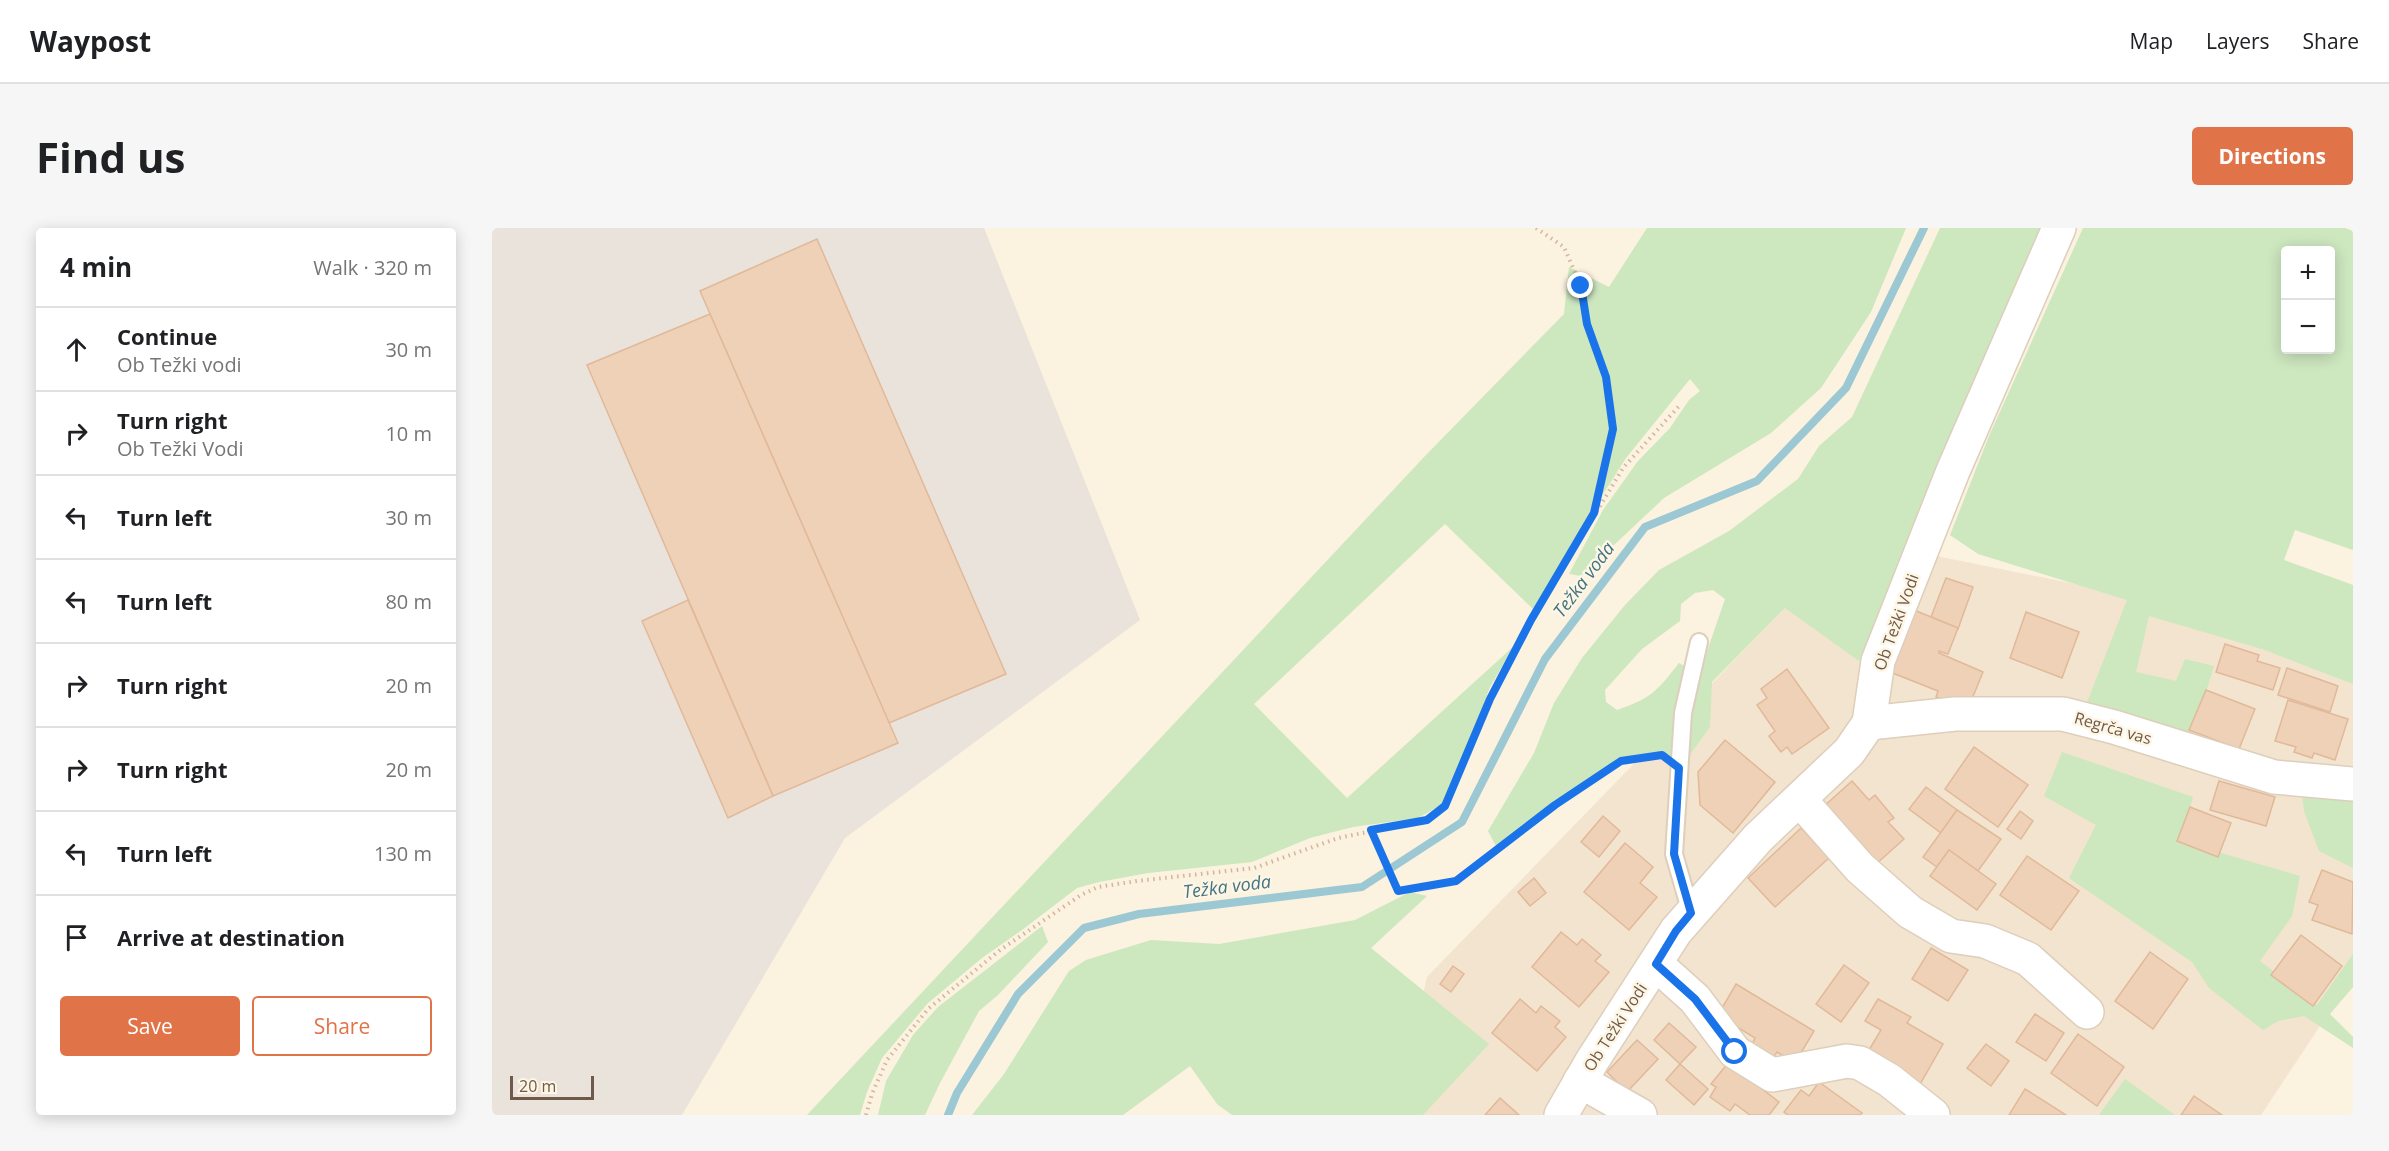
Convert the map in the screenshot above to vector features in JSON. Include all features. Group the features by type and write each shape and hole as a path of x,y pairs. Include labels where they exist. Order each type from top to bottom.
{"street":[{"name":"Ob Težki Vodi","path":"1561,1115 1580,1081 1676,931 1758,838 1849,752 1869,723 1878,661 1953,471 2059,228"},
{"name":"Regrča vas","path":"1869,723 1955,714 2063,714 2114,727 2274,777 2353,784"},
{"path":"1800,800 1860,868 1911,912 1951,936 1985,941 2028,959 2087,1012"},
{"name":"Ob Težki Vodi","path":"1656,964 1695,999 1735,1052 1772,1075 1847,1061 1860,1063 1889,1080 1933,1115"},
{"name":"Ob Težki Vodi","path":"1580,1081 1640,1115"}],"lane":[{"path":"1691,913 1674,854 1683,713 1699,642"}],"path":[{"path":"1536,228 1564,247 1581,286 1587,324 1606,377 1613,429 1594,513"},
{"path":"866,1115 872,1094 887,1060 928,1009 1000,950 1081,895 1098,887 1254,868 1338,838 1427,820 1445,806 1490,699 1531,620 1623,468 1680,405"},
{"path":"1371,830 1398,891 1456,881 1555,805 1621,761 1662,755 1679,768"}],"shaded area":[{"path":"492,228 984,228 1140,620 845,838 682,1115 492,1115"},
{"path":"1852,539 2080,585 2353,653 2353,976 2261,1115 1397,1115 1427,977"}],"green space":[{"path":"1647,228 1906,228 1871,312 1821,388 1771,433 1664,498 1581,576 1569,574 1603,510 1638,461 1670,428 1689,400 1700,391 1690,379 1626,458 1572,543 1535,611 1445,524 1254,704 1347,798 1514,646 1490,687 1453,785 1443,804 1418,818 1353,827 1310,838 1252,862 1148,873 1077,888 982,958 928,1003 882,1058 860,1115 807,1115 1426,455 1564,314 1569,267 1609,287"},
{"path":"1940,228 2040,228 1997,345 1859,661 1785,608 1712,682 1710,727 1684,763 1691,712 1703,663 1725,599 1713,590 1695,593 1681,604 1680,621 1642,649 1605,690 1606,702 1617,710 1638,702 1653,692 1679,663 1688,668 1679,691 1674,758 1657,752 1618,764 1552,806 1497,848 1488,831 1534,753 1554,703 1582,658 1625,605 1659,570 1729,531 1798,479 1819,446 1852,417"},
{"path":"2083,228 2345,228 2353,231 2353,550 2295,530 2284,560 2353,585 2353,684 2262,649 2149,616 2136,672 2176,681 2185,659 2214,666 2191,740 2086,705 2127,600 1978,554 1950,535 1989,436"},
{"path":"2062,752 2193,797 2180,841 2300,876 2292,916 2260,961 2317,1005 2353,954 2353,987 2330,1014 2353,1037 2353,1048 2304,1016 2278,1021 2263,1030 2209,988 2192,962 2069,878 2096,825 2044,796"},
{"path":"2302,795 2353,795 2353,868 2319,851 2304,811"},
{"path":"1410,892 1427,896 1371,948 1489,1044 1423,1115 1232,1115 1217,1104 1190,1066 1123,1115 972,1115 1004,1074 1069,971 1086,960 1151,940 1219,944 1355,920"},
{"path":"1042,926 1048,942 998,995 979,1011 925,1115 878,1115 886,1081 913,1035 938,1007"},
{"path":"2125,1079 2175,1115 2099,1115"}],"building":[{"path":"817,239 1006,674 889,723 700,291"},
{"path":"710,314 898,743 773,796 587,365"},
{"path":"1946,578 1973,587 1958,629 1931,617"},
{"path":"688,600 773,796 728,818 642,621"},
{"path":"1914,610 1958,628 1948,654 1939,651 1939,653 1983,672 1970,704 1950,703 1936,697 1938,691 1890,672"},
{"path":"2026,612 2079,632 2062,678 2010,658"},
{"path":"2225,644 2259,655 2257,661 2280,668 2273,690 2216,672"},
{"path":"2287,668 2338,686 2330,712 2278,695"},
{"path":"1787,669 1829,728 1792,754 1787,747 1781,752 1769,736 1775,731 1757,705 1767,698 1761,689"},
{"path":"2206,690 2255,709 2239,749 2189,730"},
{"path":"2288,700 2348,719 2335,760 2314,753 2312,758 2294,752 2296,747 2275,741"},
{"path":"1725,740 1775,782 1733,833 1700,805 1698,772"},
{"path":"1974,747 2028,785 1998,827 1945,789"},
{"path":"1852,781 1869,800 1875,795 1894,818 1888,822 1904,839 1874,866 1822,808"},
{"path":"2219,781 2275,797 2266,826 2210,810"},
{"path":"1926,787 1957,810 1941,833 1909,809"},
{"path":"2190,807 2231,823 2218,857 2177,841"},
{"path":"1957,810 2001,839 1978,871 1949,850 1937,867 1923,857"},
{"path":"2020,811 2033,821 2021,839 2007,829"},
{"path":"1603,816 1620,831 1599,857 1581,842"},
{"path":"1801,828 1829,858 1775,907 1748,878"},
{"path":"1625,843 1653,867 1640,883 1657,897 1629,930 1584,892"},
{"path":"1949,850 1996,884 1977,910 1930,876"},
{"path":"2027,856 2079,891 2051,930 2000,895"},
{"path":"2322,870 2353,882 2352,934 2312,920 2318,905 2309,902"},
{"path":"1534,878 1546,893 1530,906 1518,892"},
{"path":"1561,932 1577,945 1582,939 1601,955 1595,961 1609,972 1579,1007 1532,967"},
{"path":"2301,935 2342,966 2313,1006 2271,975"},
{"path":"1931,948 1968,970 1948,1001 1912,979"},
{"path":"2150,952 2188,979 2153,1029 2115,1001"},
{"path":"1844,965 1869,983 1841,1022 1816,1004"},
{"path":"1453,966 1464,974 1451,992 1440,984"},
{"path":"1736,984 1814,1031 1795,1063 1777,1052 1773,1058 1751,1046 1755,1038 1718,1015"},
{"path":"1520,999 1536,1013 1541,1006 1560,1021 1555,1027 1566,1037 1537,1071 1492,1033"},
{"path":"1878,999 1911,1017 1907,1023 1943,1044 1919,1086 1866,1055 1881,1030 1865,1021"},
{"path":"2035,1014 2064,1033 2046,1061 2016,1042"},
{"path":"1669,1023 1696,1047 1680,1064 1654,1040"},
{"path":"2078,1034 2124,1067 2097,1106 2051,1073"},
{"path":"1637,1040 1658,1059 1627,1092 1607,1072"},
{"path":"1986,1044 2009,1061 1991,1086 1967,1068"},
{"path":"1728,1063 1779,1102 1769,1115 1750,1115 1735,1104 1730,1111 1710,1097 1716,1087 1711,1084"},
{"path":"1680,1064 1708,1089 1694,1105 1666,1080"},
{"path":"1819,1082 1862,1113 1860,1115 1788,1115 1784,1112 1801,1090 1809,1096"},
{"path":"2025,1089 2066,1115 2009,1115"},
{"path":"2194,1096 2222,1115 2181,1115"},
{"path":"1500,1098 1519,1115 1485,1115"}],"waterway":[{"name":"Težka voda","path":"948,1115 957,1093 1018,994 1084,928 1139,914 1362,887 1462,822 1545,659 1645,527 1757,481 1846,388 1924,228"}],"route":[{"path":"1581,286 1587,324 1606,377 1613,429 1594,513 1531,620 1490,699 1445,806 1427,820 1371,830 1398,891 1456,881 1555,805 1621,761 1662,755 1679,768 1674,854 1691,913 1676,931 1656,964 1695,999 1735,1052"}]}
